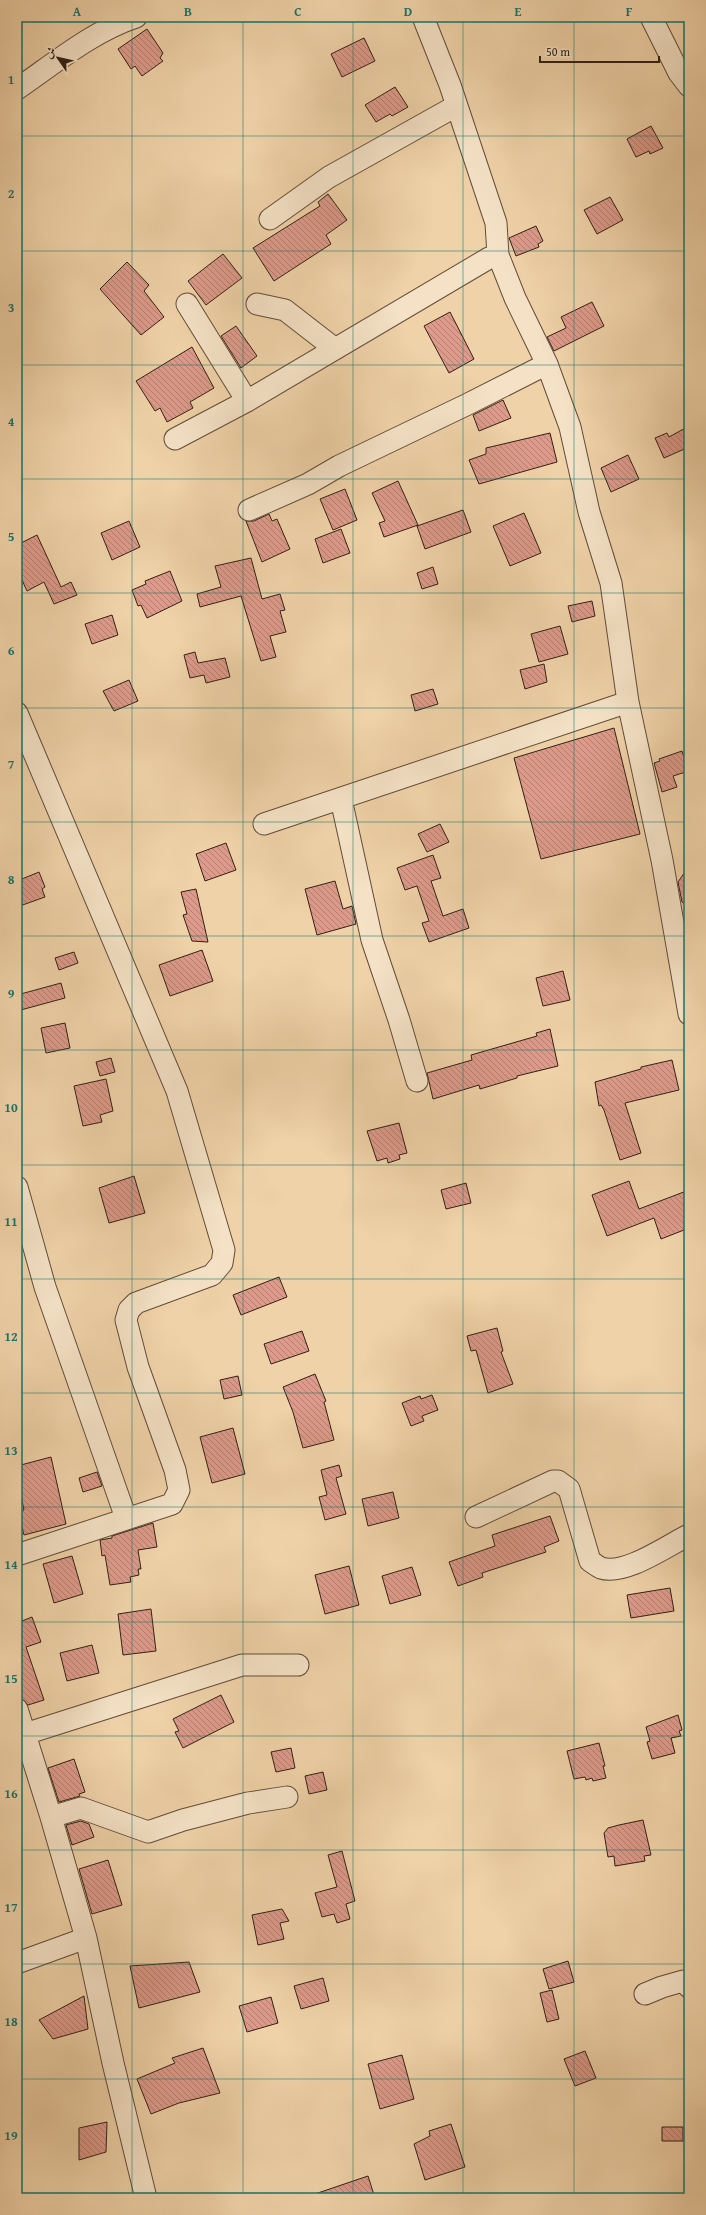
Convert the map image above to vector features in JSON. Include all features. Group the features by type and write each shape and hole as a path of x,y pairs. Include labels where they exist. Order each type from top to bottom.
{"street":[{"path":"17,89 82,44 112,27 136,17"},
{"path":"423,17 456,106 496,222 498,255 515,298 547,364 570,427 589,512 610,583 628,702 662,860 689,1014"},
{"path":"651,17 679,73 689,86"},
{"path":"270,218 329,177 456,106"},
{"path":"175,439 247,401 334,348 498,255"},
{"path":"187,304 247,401"},
{"path":"257,304 285,310 334,348"},
{"path":"249,510 308,484 339,466 547,364"},
{"path":"264,824 341,800 628,702"},
{"path":"17,713 177,1091 224,1250 222,1264 212,1275 136,1303 129,1310 126,1320 138,1367 175,1470 179,1490 172,1504 17,1554"},
{"path":"341,800 372,940 400,1020 417,1081"},
{"path":"17,1188 45,1287 126,1518"},
{"path":"476,1517 552,1480 558,1481 569,1489 590,1561 601,1568 617,1569 654,1555 689,1535"},
{"path":"25,1734 242,1665 298,1665"},
{"path":"17,1709 51,1817 86,1938 113,2063 146,2198"},
{"path":"51,1817 81,1808 148,1832 183,1820 248,1803 287,1797"},
{"path":"17,1963 86,1938"},
{"path":"645,1994 683,1981 689,1987"}],"building":[{"path":"147,29 163,53 160,58 163,61 142,76 135,66 131,69 118,49"},
{"path":"364,38 375,61 342,77 331,54"},
{"path":"395,87 408,107 392,116 390,114 376,122 365,105"},
{"path":"651,126 663,148 650,154 649,151 636,157 627,139"},
{"path":"328,194 347,220 326,235 331,244 274,281 253,248 320,206 318,202"},
{"path":"610,197 623,220 597,234 584,210"},
{"path":"536,226 543,241 538,244 539,247 516,256 509,238"},
{"path":"223,254 242,278 206,305 188,281"},
{"path":"127,262 149,285 144,291 164,317 141,335 100,289"},
{"path":"592,302 604,326 554,351 547,337 566,328 561,317"},
{"path":"450,312 474,359 449,373 424,326"},
{"path":"236,326 257,356 241,368 221,336"},
{"path":"192,347 214,388 190,402 193,408 167,422 160,408 155,411 136,381"},
{"path":"503,400 511,418 479,431 473,415"},
{"path":"689,426 689,447 664,458 655,438 667,433 669,437"},
{"path":"550,433 557,462 479,484 469,460 486,454 486,448"},
{"path":"628,455 639,479 611,492 601,468"},
{"path":"398,481 418,525 384,537 379,523 385,521 372,493"},
{"path":"345,489 357,520 333,530 320,499"},
{"path":"463,510 471,532 425,549 417,526"},
{"path":"524,513 541,553 510,566 493,526"},
{"path":"269,514 272,521 277,519 290,549 262,562 246,521 254,521"},
{"path":"129,521 140,547 112,560 101,533"},
{"path":"341,529 350,553 323,563 315,539"},
{"path":"37,535 61,587 71,582 77,595 54,604 44,582 27,591 21,578 17,580 17,545"},
{"path":"251,558 262,599 280,594 285,610 280,611 286,632 270,636 276,657 261,661 241,596 200,607 197,594 221,587 215,566"},
{"path":"433,567 438,584 422,589 417,573"},
{"path":"170,571 182,601 147,618 141,605 138,606 132,590 146,584 145,581"},
{"path":"592,601 595,616 572,622 568,606"},
{"path":"112,615 118,635 92,644 85,624"},
{"path":"560,626 568,654 539,662 531,634"},
{"path":"195,652 198,663 225,658 230,677 206,683 204,675 190,678 184,655"},
{"path":"544,664 547,682 525,689 520,670"},
{"path":"129,680 138,701 114,711 103,691"},
{"path":"433,689 438,704 415,711 411,695"},
{"path":"614,728 640,834 541,859 514,758"},
{"path":"682,751 689,771 673,776 677,787 662,792 654,763 660,761 659,759"},
{"path":"440,824 449,842 427,852 418,834"},
{"path":"226,843 236,870 205,881 196,854"},
{"path":"433,855 441,878 431,881 443,916 463,909 469,928 429,942 422,923 429,921 417,886 405,890 397,868"},
{"path":"689,866 689,907 682,902 678,882"},
{"path":"39,872 45,887 42,889 45,897 17,907 17,881"},
{"path":"335,881 343,909 352,906 356,924 317,935 305,889"},
{"path":"196,889 208,942 192,941 183,915 187,914 181,892"},
{"path":"202,950 213,981 170,996 159,965"},
{"path":"74,952 78,963 59,970 55,958"},
{"path":"563,971 570,1000 543,1006 536,978"},
{"path":"61,983 65,998 17,1011 17,995"},
{"path":"65,1023 70,1048 46,1053 41,1028"},
{"path":"550,1029 558,1066 517,1076 517,1078 480,1089 479,1085 433,1099 427,1073 472,1060 471,1055 537,1036 536,1033"},
{"path":"111,1058 115,1072 100,1076 96,1062"},
{"path":"672,1060 679,1090 625,1103 641,1153 620,1160 604,1110 601,1105 599,1106 595,1082 641,1069 641,1067"},
{"path":"106,1079 113,1111 100,1115 102,1122 83,1126 74,1086"},
{"path":"399,1123 407,1153 399,1155 400,1159 388,1163 387,1158 377,1161 367,1131"},
{"path":"134,1176 145,1213 109,1223 99,1188"},
{"path":"629,1181 639,1209 689,1190 689,1228 661,1239 654,1218 607,1236 592,1195"},
{"path":"466,1183 471,1203 446,1209 441,1190"},
{"path":"279,1277 287,1297 241,1315 233,1295"},
{"path":"497,1328 503,1351 501,1352 513,1384 488,1393 476,1350 471,1351 467,1336"},
{"path":"302,1331 309,1351 271,1364 264,1344"},
{"path":"315,1374 326,1401 324,1402 334,1440 303,1448 293,1412 283,1387"},
{"path":"238,1376 242,1395 224,1399 220,1380"},
{"path":"432,1395 438,1410 422,1416 424,1421 411,1426 402,1403 420,1396 421,1399"},
{"path":"233,1428 245,1474 212,1483 200,1437"},
{"path":"51,1457 66,1524 24,1535 18,1511 24,1510 17,1478 17,1466"},
{"path":"339,1465 342,1476 336,1478 346,1514 325,1520 319,1497 327,1495 321,1470"},
{"path":"97,1472 102,1486 83,1492 79,1478"},
{"path":"393,1492 399,1518 368,1526 362,1499"},
{"path":"550,1516 559,1541 544,1547 546,1552 482,1573 483,1577 458,1586 449,1562 495,1546 492,1535"},
{"path":"153,1523 157,1547 138,1550 141,1569 138,1569 139,1575 130,1577 131,1582 110,1585 105,1555 102,1556 100,1540 112,1538 112,1536"},
{"path":"72,1556 83,1594 54,1603 43,1564"},
{"path":"349,1566 359,1605 325,1614 315,1575"},
{"path":"412,1567 421,1595 390,1604 382,1576"},
{"path":"670,1588 674,1611 631,1618 627,1595"},
{"path":"151,1609 156,1651 123,1655 118,1614"},
{"path":"32,1617 41,1642 26,1647 44,1700 28,1705 20,1698 17,1688 17,1623"},
{"path":"92,1645 99,1673 67,1681 60,1653"},
{"path":"221,1695 234,1722 183,1748 175,1732 179,1731 173,1719"},
{"path":"678,1715 682,1730 679,1731 681,1736 671,1738 675,1753 652,1759 647,1742 650,1741 646,1727"},
{"path":"599,1743 605,1766 603,1766 606,1778 593,1781 592,1778 586,1780 585,1777 574,1779 567,1751"},
{"path":"291,1748 295,1768 276,1772 271,1752"},
{"path":"74,1759 85,1792 79,1794 80,1796 59,1802 48,1768"},
{"path":"323,1772 327,1790 309,1794 305,1776"},
{"path":"643,1820 651,1855 644,1856 645,1861 615,1866 614,1856 608,1857 604,1833 608,1828"},
{"path":"81,1821 89,1824 94,1837 72,1845 66,1825"},
{"path":"342,1851 355,1901 346,1904 350,1919 337,1923 334,1914 322,1917 315,1893 337,1887 328,1855"},
{"path":"108,1860 122,1905 92,1914 79,1869"},
{"path":"282,1909 289,1921 280,1923 284,1939 258,1945 252,1915"},
{"path":"568,1961 574,1982 549,1989 543,1969"},
{"path":"189,1962 200,1992 139,2008 130,1966"},
{"path":"323,1978 329,2001 301,2009 294,1986"},
{"path":"552,1990 559,2019 547,2022 540,1993"},
{"path":"84,1996 88,2029 53,2039 39,2020"},
{"path":"271,1997 278,2023 247,2032 239,2006"},
{"path":"203,2048 220,2093 179,2103 151,2114 137,2079 175,2063 172,2058"},
{"path":"585,2051 596,2078 575,2086 564,2059"},
{"path":"402,2055 414,2099 380,2109 368,2064"},
{"path":"107,2122 106,2152 79,2160 79,2128"},
{"path":"451,2124 465,2167 425,2180 414,2144 430,2136 429,2131"},
{"path":"662,2127 683,2127 683,2141 662,2141"},
{"path":"368,2176 375,2198 310,2198 309,2196"}]}
